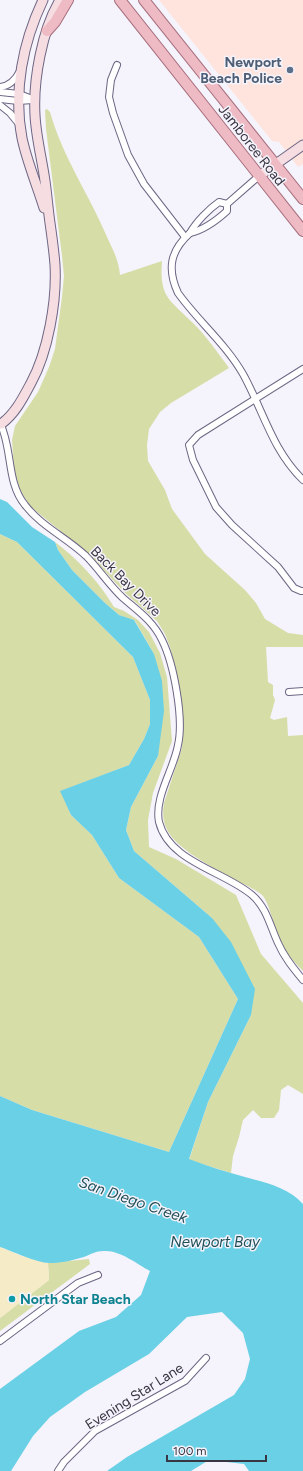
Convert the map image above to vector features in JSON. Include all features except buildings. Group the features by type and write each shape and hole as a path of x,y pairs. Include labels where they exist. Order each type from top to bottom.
{"main road":[{"path":"46,31 55,22 68,0"},
{"path":"114,0 134,17"},
{"name":"Jamboree Road","path":"120,0 303,231"},
{"name":"Jamboree Road","path":"144,0 303,199"}],"street":[{"path":"0,87 10,83 18,75 31,29 43,0"},
{"path":"0,424 9,418 25,394 36,373 44,352 52,312 55,266 45,180 36,130 35,100 46,31 50,19 60,0"},
{"path":"117,64 111,80 109,97 128,155 144,184 187,235"},
{"path":"21,68 19,98 22,138 50,227"},
{"path":"0,92 19,98"},
{"path":"0,99 19,98 35,100"},
{"path":"0,105 10,113 21,127"},
{"path":"187,235 200,230 212,221 218,219 227,211 227,204 259,176 303,145"},
{"path":"227,204 219,202 210,208 207,214 196,223 178,246 172,262 171,272 173,283 184,302 230,354 243,374 283,457 303,480"},
{"path":"207,214 212,221"},
{"path":"303,369 198,435 189,445 190,452 216,507 232,525 278,567 294,588 303,591"},
{"name":"Back Bay Drive","path":"0,424 7,441 16,490 24,504 39,519 85,556 122,597 152,623 167,650 174,674 180,732 176,752 158,808 159,821 164,834 172,845 184,855 252,895 268,918 284,955 303,980"},
{"path":"289,692 303,691"},
{"path":"0,1341 78,1283 98,1275"},
{"name":"Evening Star Lane","path":"58,1471 64,1462 95,1431 185,1381 206,1358"}],"shaded area":[{"path":"159,0 303,0 303,164 298,167 279,142 272,141"}],"green space":[{"path":"47,109 50,112 55,129 69,160 100,221 113,251 120,275 162,261 162,283 164,291 173,303 203,334 229,368 171,403 160,412 149,429 147,445 148,461 165,490 172,509 205,554 245,590 256,603 265,619 288,633 303,635 303,647 266,647 268,682 273,685 273,695 275,700 270,718 274,720 287,717 288,736 303,735 303,971 281,943 263,896 254,889 209,865 181,847 174,840 165,826 163,815 164,803 182,748 183,724 176,669 165,634 157,621 124,592 90,555 31,507 18,487 14,470 12,440 15,426 38,392 55,349 64,276 46,129 45,110"},
{"path":"0,534 17,542 133,657 150,700 150,724 144,739 129,765 61,791 71,815 92,835 119,878 199,937 238,999 169,1152 32,1110 0,1096"},
{"path":"55,542 88,572 114,607 124,611 138,620 149,632 160,653 167,677 172,741 153,793 148,820 149,847 176,859 236,895 261,954 303,1003 303,1094 288,1085 281,1090 279,1110 274,1118 261,1118 253,1110 243,1120 233,1156 231,1173 189,1160 208,1102 251,1015 212,918 134,851 126,830 131,807 158,756 154,654 135,621 119,615 105,603 72,570 58,550"},
{"path":"89,1259 90,1264 0,1331 0,1318 49,1280 48,1263"}],"sand":[{"name":"North Star Beach","path":"0,1247 22,1256 48,1263 49,1280 0,1318"}],"water":[{"name":"Newport Bay","path":"0,499 7,502 32,527 55,542 58,550 72,570 105,603 119,615 134,620 154,654 162,681 164,711 158,756 131,807 126,830 134,851 212,918 231,942 255,989 251,1015 208,1102 189,1159 217,1169 276,1186 291,1193 303,1204 303,1471 249,1471 244,1464 209,1460 191,1471 107,1471 127,1457 234,1395 245,1379 250,1359 243,1333 222,1312 187,1317 149,1354 85,1392 50,1417 33,1436 11,1471 0,1471 0,1389 79,1331 116,1317 141,1295 150,1271 123,1255 112,1252 99,1251 73,1260 49,1263 31,1259 0,1247 0,1096 32,1110 169,1152 238,999 199,937 119,878 92,835 71,815 60,791 129,765 144,739 150,724 150,700 133,657 17,542 0,534"}],"place":[{"name":"Newport Beach Police","path":"290,70"},
{"name":"North Star Beach","path":"12,1299"}],"water label":[{"name":"San Diego Creek","path":"133,1200"}]}
